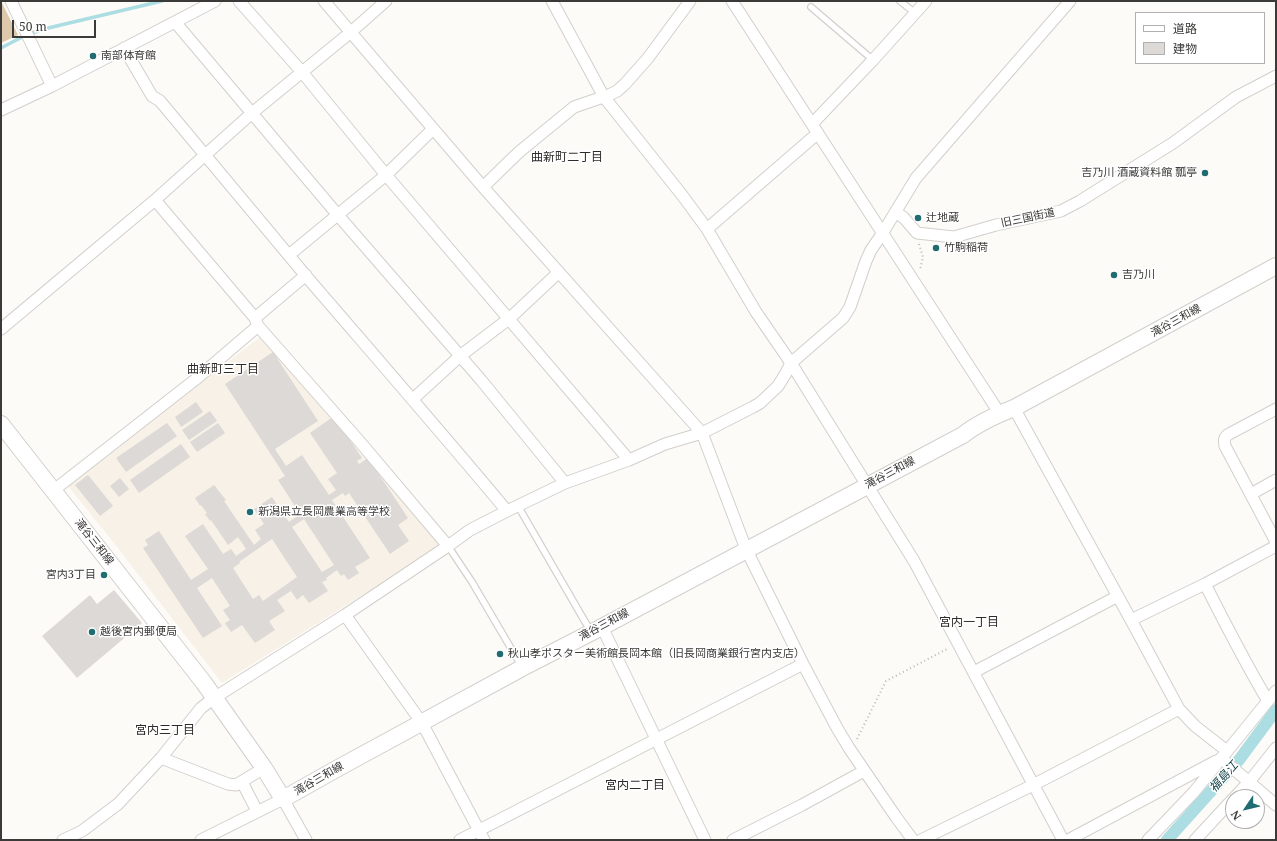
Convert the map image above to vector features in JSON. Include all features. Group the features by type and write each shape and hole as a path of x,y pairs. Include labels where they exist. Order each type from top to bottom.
{"main road":[{"name":"滝谷三和線","path":"1,424 204,683 284,799 522,668 963,435 973,427 1007,411 1276,266"}],"street":[{"path":"11,1 52,86"},
{"path":"1,110 52,86 215,1"},
{"path":"239,1 302,72 386,175 510,318 629,460"},
{"path":"324,1 483,187 702,433 746,549 803,664 850,751 913,840"},
{"path":"1,329 155,200 252,113 351,32 386,1"},
{"path":"552,1 604,97 682,195 707,229 756,312 791,363 914,561 1063,840"},
{"path":"483,187 519,152 574,107 617,91 633,76 648,58 690,1"},
{"path":"732,1 914,284 1007,411 1118,596 1179,709 1246,780 1276,805"},
{"path":"707,229 815,129 873,60 926,1"},
{"path":"64,840 82,831 118,804 161,758 201,708 214,698 345,615 470,530 507,510 565,483 629,460 665,444 702,433 760,403 778,386 791,363 843,318 850,307 871,250 916,178 1070,1"},
{"path":"175,22 337,214 460,356 565,483"},
{"path":"124,48 152,96 160,101 289,255 507,510"},
{"name":"旧三国街道","path":"917,233 954,237 996,225 1061,211 1080,201 1173,143 1236,97 1276,76"},
{"path":"289,255 386,175 433,129"},
{"path":"155,200 448,546"},
{"path":"896,212 904,218 917,233"},
{"path":"413,399 460,356 510,318 559,272"},
{"path":"54,490 191,384 306,275"},
{"path":"1276,409 1226,436 1225,446 1276,542"},
{"path":"1251,494 1276,480"},
{"path":"1131,620 1206,584 1276,546"},
{"path":"1206,584 1237,646 1268,701"},
{"path":"974,672 1118,596"},
{"path":"345,615 422,723 482,835"},
{"path":"596,630 656,740 706,840"},
{"path":"460,840 482,835 656,740 803,664"},
{"path":"1148,840 1194,792 1276,692"},
{"path":"921,840 1033,785 1179,709"},
{"path":"1240,789 1246,780 1276,748"},
{"path":"1068,840 1224,757"},
{"path":"161,758 228,784 236,785 264,768"},
{"path":"733,840 864,771"},
{"path":"242,782 257,812"},
{"path":"201,840 284,799 306,840"},
{"path":"1195,840 1225,808"}],"lane":[{"path":"900,1 915,13"},
{"path":"811,7 873,60"},
{"path":"518,506 596,630"},
{"path":"448,546 472,582 522,668"}],"path":[{"path":"914,284 921,268 923,257 918,243 917,233"},
{"path":"850,751 886,681 958,644"}],"shaded area":[{"path":"1,1 18,35 1,43"},
{"name":"新潟県立長岡農業高等学校","path":"260,337 441,546 222,683 68,486"}],"building":[{"path":"273,352 318,421 275,449 286,466 302,455 329,495 336,490 328,479 337,473 310,433 334,416 362,458 357,461 359,464 368,458 408,518 398,525 409,541 390,554 349,493 345,496 343,493 332,500 370,558 355,567 359,573 348,580 344,574 341,576 337,570 326,578 327,580 322,582 328,591 309,603 303,595 297,600 291,591 277,600 285,611 269,621 275,630 255,643 242,625 231,632 225,623 230,620 223,610 230,606 212,578 197,588 222,626 203,638 143,548 148,545 145,540 159,531 191,580 208,569 185,536 203,524 223,554 231,549 236,556 246,549 238,537 228,545 211,520 210,521 205,514 207,513 195,498 214,485 226,500 224,501 254,545 261,539 255,530 264,524 254,509 272,497 289,522 300,514 278,480 285,476 225,384","holes":["304,519 334,565 322,572 292,527","272,539 297,577 263,601 259,595 253,599 233,568 240,563 239,562"]},
{"path":"196,402 203,412 181,427 175,417"},
{"path":"210,411 217,421 189,440 182,430"},
{"path":"167,423 177,436 126,472 116,458"},
{"path":"218,423 225,433 197,452 190,442"},
{"path":"181,444 190,457 139,493 130,480"},
{"path":"88,475 113,506 100,516 75,485"},
{"path":"120,478 129,489 119,497 110,486"},
{"path":"114,590 142,623 77,678 42,636 90,595 97,604"}],"waterway":[{"path":"1,48 26,35 44,29 162,1"},
{"name":"福島江","path":"1167,840 1239,760 1276,710"}],"place":[{"name":"南部体育館","path":"93,56"},
{"name":"吉乃川 酒蔵資料館 瓢亭","path":"1205,173"},
{"name":"辻地蔵","path":"918,218"},
{"name":"竹駒稲荷","path":"936,248"},
{"name":"吉乃川","path":"1114,275"},
{"name":"新潟県立長岡農業高等学校","path":"250,512"},
{"name":"宮内3丁目","path":"104,575"},
{"name":"越後宮内郵便局","path":"92,632"},
{"name":"秋山孝ポスター美術館長岡本館（旧長岡商業銀行宮内支店）","path":"500,654"}],"district":[{"name":"曲新町二丁目","path":"567,158"},
{"name":"曲新町三丁目","path":"223,370"},
{"name":"宮内一丁目","path":"969,623"},
{"name":"宮内三丁目","path":"165,731"},
{"name":"宮内二丁目","path":"635,786"}]}
